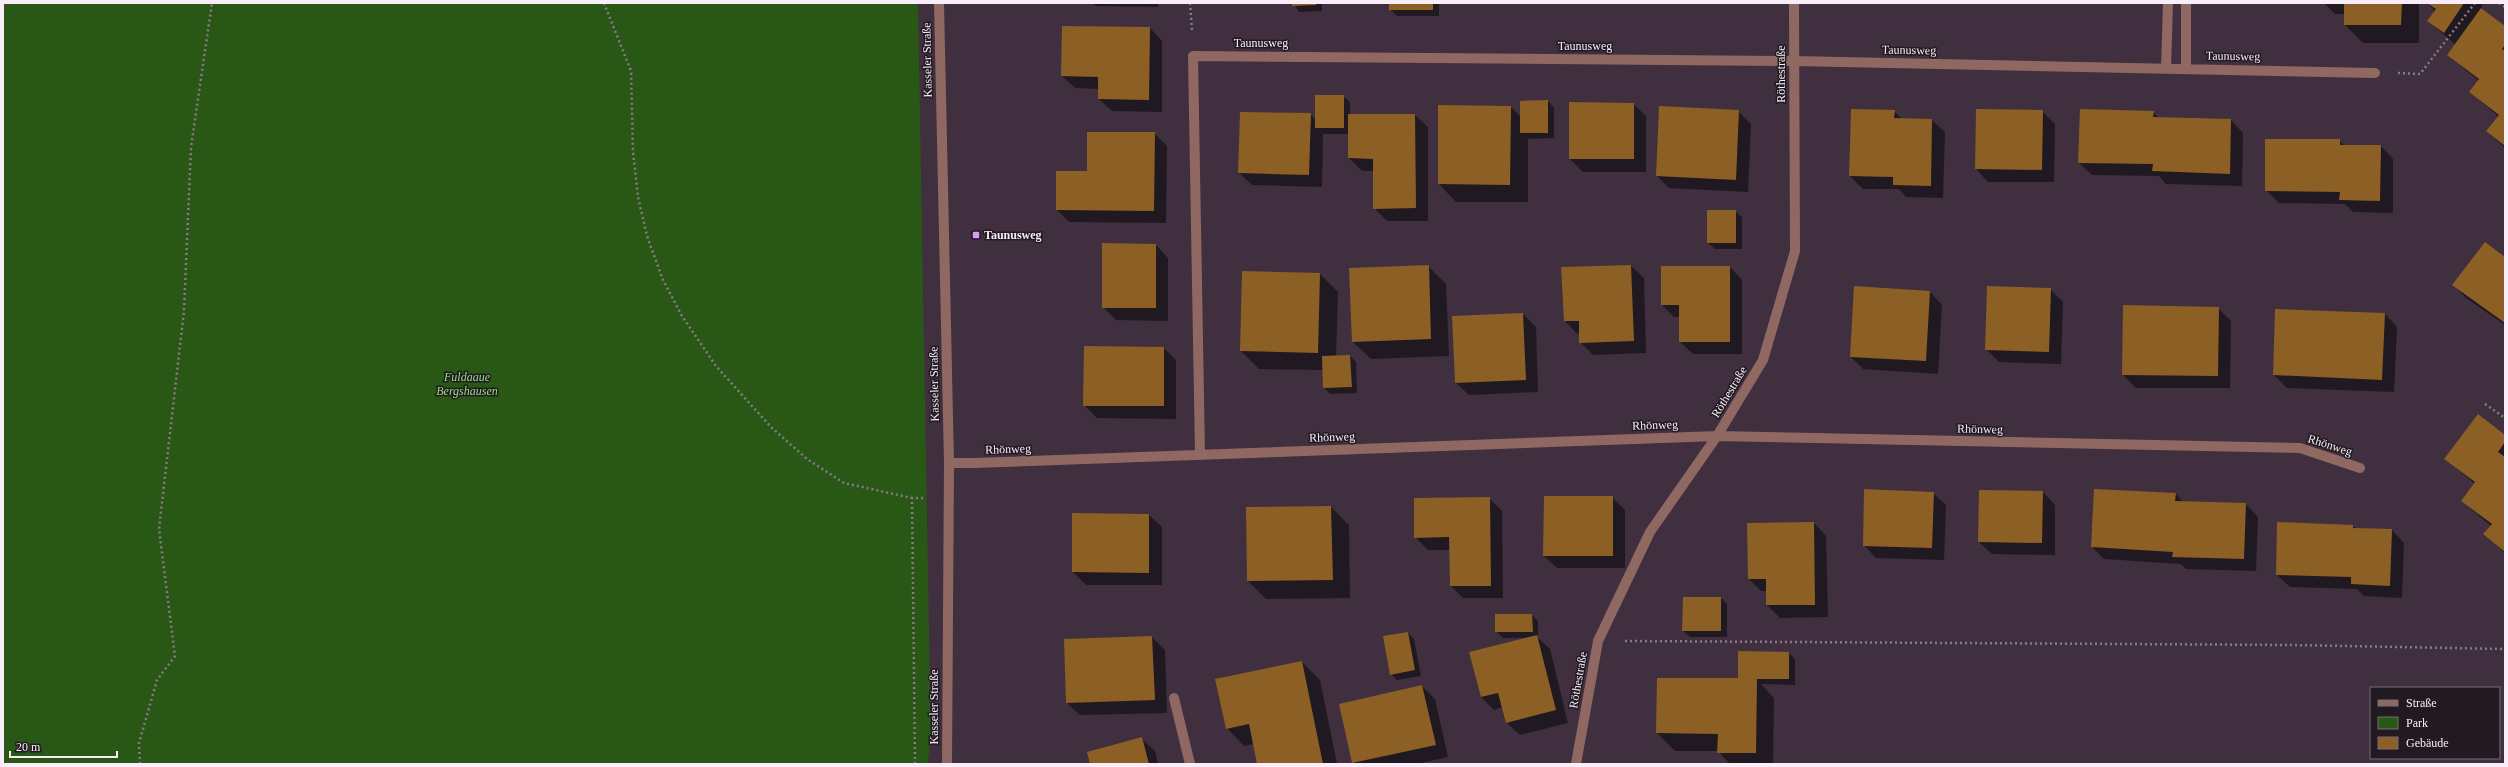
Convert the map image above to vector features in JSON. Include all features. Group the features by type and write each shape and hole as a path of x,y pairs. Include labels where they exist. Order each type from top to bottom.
{"street":[{"name":"Kasseler Straße","path":"939,3 949,462 947,764"},
{"name":"Röthestraße","path":"1576,764 1598,641 1650,532 1717,436 1763,360 1795,251 1793,61 1794,3"},
{"path":"2166,68 2168,3"},
{"path":"2186,3 2186,68"},
{"name":"Taunusweg","path":"1193,56 1793,61 2375,73"},
{"path":"1193,56 1200,454"},
{"name":"Rhönweg","path":"949,462 975,464 1200,454 1717,436 2300,448 2360,468"},
{"path":"1174,698 1190,764"}],"path":[{"path":"140,764 139,743 157,680 175,656 159,529 184,311 191,147 212,3"},
{"path":"604,3 631,71 633,152 638,197 647,236 663,280 682,316 716,366 771,427 807,459 844,483 912,498 949,498"},
{"path":"1190,3 1193,56"},
{"path":"2375,73 2420,74 2475,3"},
{"path":"2499,3 2505,7"},
{"path":"2485,404 2505,418"},
{"path":"912,498 914,764"},
{"path":"1598,641 2290,645 2505,649"}],"green space":[{"name":"Fuldaaue Bergshausen","path":"3,3 918,3 931,743 927,764 3,764"}],"building":[{"path":"1292,3 1316,3 1316,5 1292,6"},
{"path":"1389,3 1433,3 1433,10 1389,10"},
{"path":"2344,3 2402,3 2401,25 2344,25"},
{"path":"2427,3 2464,3 2444,33 2427,21 2436,9"},
{"path":"2481,8 2505,26 2505,45 2502,49 2505,51 2505,146 2486,131 2499,115 2469,92 2479,79 2447,55"},
{"path":"1062,26 1150,27 1149,100 1098,99 1098,77 1061,76"},
{"path":"1315,95 1344,95 1344,128 1315,128"},
{"path":"1548,100 1548,133 1520,133 1520,101"},
{"path":"1569,102 1634,103 1634,159 1569,159"},
{"path":"1438,105 1511,106 1510,185 1438,184"},
{"path":"1659,106 1739,110 1736,180 1656,176"},
{"path":"1851,109 1895,110 1894,118 1932,119 1931,186 1893,185 1893,177 1849,176"},
{"path":"1976,109 2043,110 2042,170 1975,169"},
{"path":"2080,109 2154,111 2153,117 2231,119 2230,174 2152,171 2153,164 2078,163"},
{"path":"1240,112 1311,113 1309,175 1238,173"},
{"path":"1348,114 1415,114 1416,208 1373,209 1373,159 1348,158"},
{"path":"1087,132 1155,132 1154,211 1056,210 1056,171 1087,171"},
{"path":"2265,139 2340,139 2340,145 2381,145 2380,201 2339,200 2340,192 2265,191"},
{"path":"1707,210 1736,210 1736,243 1707,243"},
{"path":"2485,242 2505,257 2505,323 2452,285"},
{"path":"1102,243 1156,244 1156,308 1102,308"},
{"path":"1429,265 1431,339 1352,342 1349,268"},
{"path":"1631,265 1634,341 1579,343 1579,321 1564,321 1561,267"},
{"path":"1661,266 1730,266 1730,342 1679,342 1679,305 1661,305"},
{"path":"1242,271 1320,273 1318,353 1240,351"},
{"path":"1854,286 1930,291 1926,361 1850,357"},
{"path":"1987,286 2051,288 2049,352 1985,350"},
{"path":"2123,305 2219,307 2218,376 2122,375"},
{"path":"2275,309 2385,313 2382,380 2273,375"},
{"path":"1523,313 1526,380 1455,383 1452,316"},
{"path":"1084,346 1164,347 1164,406 1083,406"},
{"path":"1350,355 1352,387 1323,388 1322,356"},
{"path":"2478,414 2505,435 2505,442 2498,452 2505,457 2505,552 2483,534 2492,524 2461,501 2475,482 2444,459"},
{"path":"1864,489 1934,492 1932,548 1863,546"},
{"path":"2094,489 2176,493 2175,501 2246,503 2244,559 2172,557 2173,552 2091,547"},
{"path":"1979,490 2043,491 2042,543 1978,542"},
{"path":"1544,496 1613,496 1613,556 1543,556"},
{"path":"1490,497 1491,586 1450,586 1449,537 1414,538 1414,498"},
{"path":"1331,506 1333,580 1247,581 1246,507"},
{"path":"1072,513 1149,514 1149,573 1072,572"},
{"path":"1814,522 1815,605 1766,605 1766,579 1748,579 1747,523"},
{"path":"2277,522 2353,525 2353,528 2392,529 2390,586 2351,584 2351,577 2276,575"},
{"path":"1683,597 1721,597 1721,631 1682,631"},
{"path":"1495,614 1532,614 1533,632 1495,632"},
{"path":"1408,632 1415,670 1390,675 1383,636"},
{"path":"1537,635 1556,710 1506,723 1498,693 1481,697 1469,652"},
{"path":"1152,636 1155,700 1066,703 1064,639"},
{"path":"1738,651 1789,652 1789,679 1757,679 1756,753 1717,753 1718,734 1656,733 1657,678 1738,678"},
{"path":"1302,661 1323,764 1257,764 1249,724 1226,729 1215,679"},
{"path":"1422,685 1436,745 1352,763 1339,704"},
{"path":"1142,737 1149,764 1090,764 1087,752"}],"place":[{"name":"Taunusweg","path":"976,235"}]}
